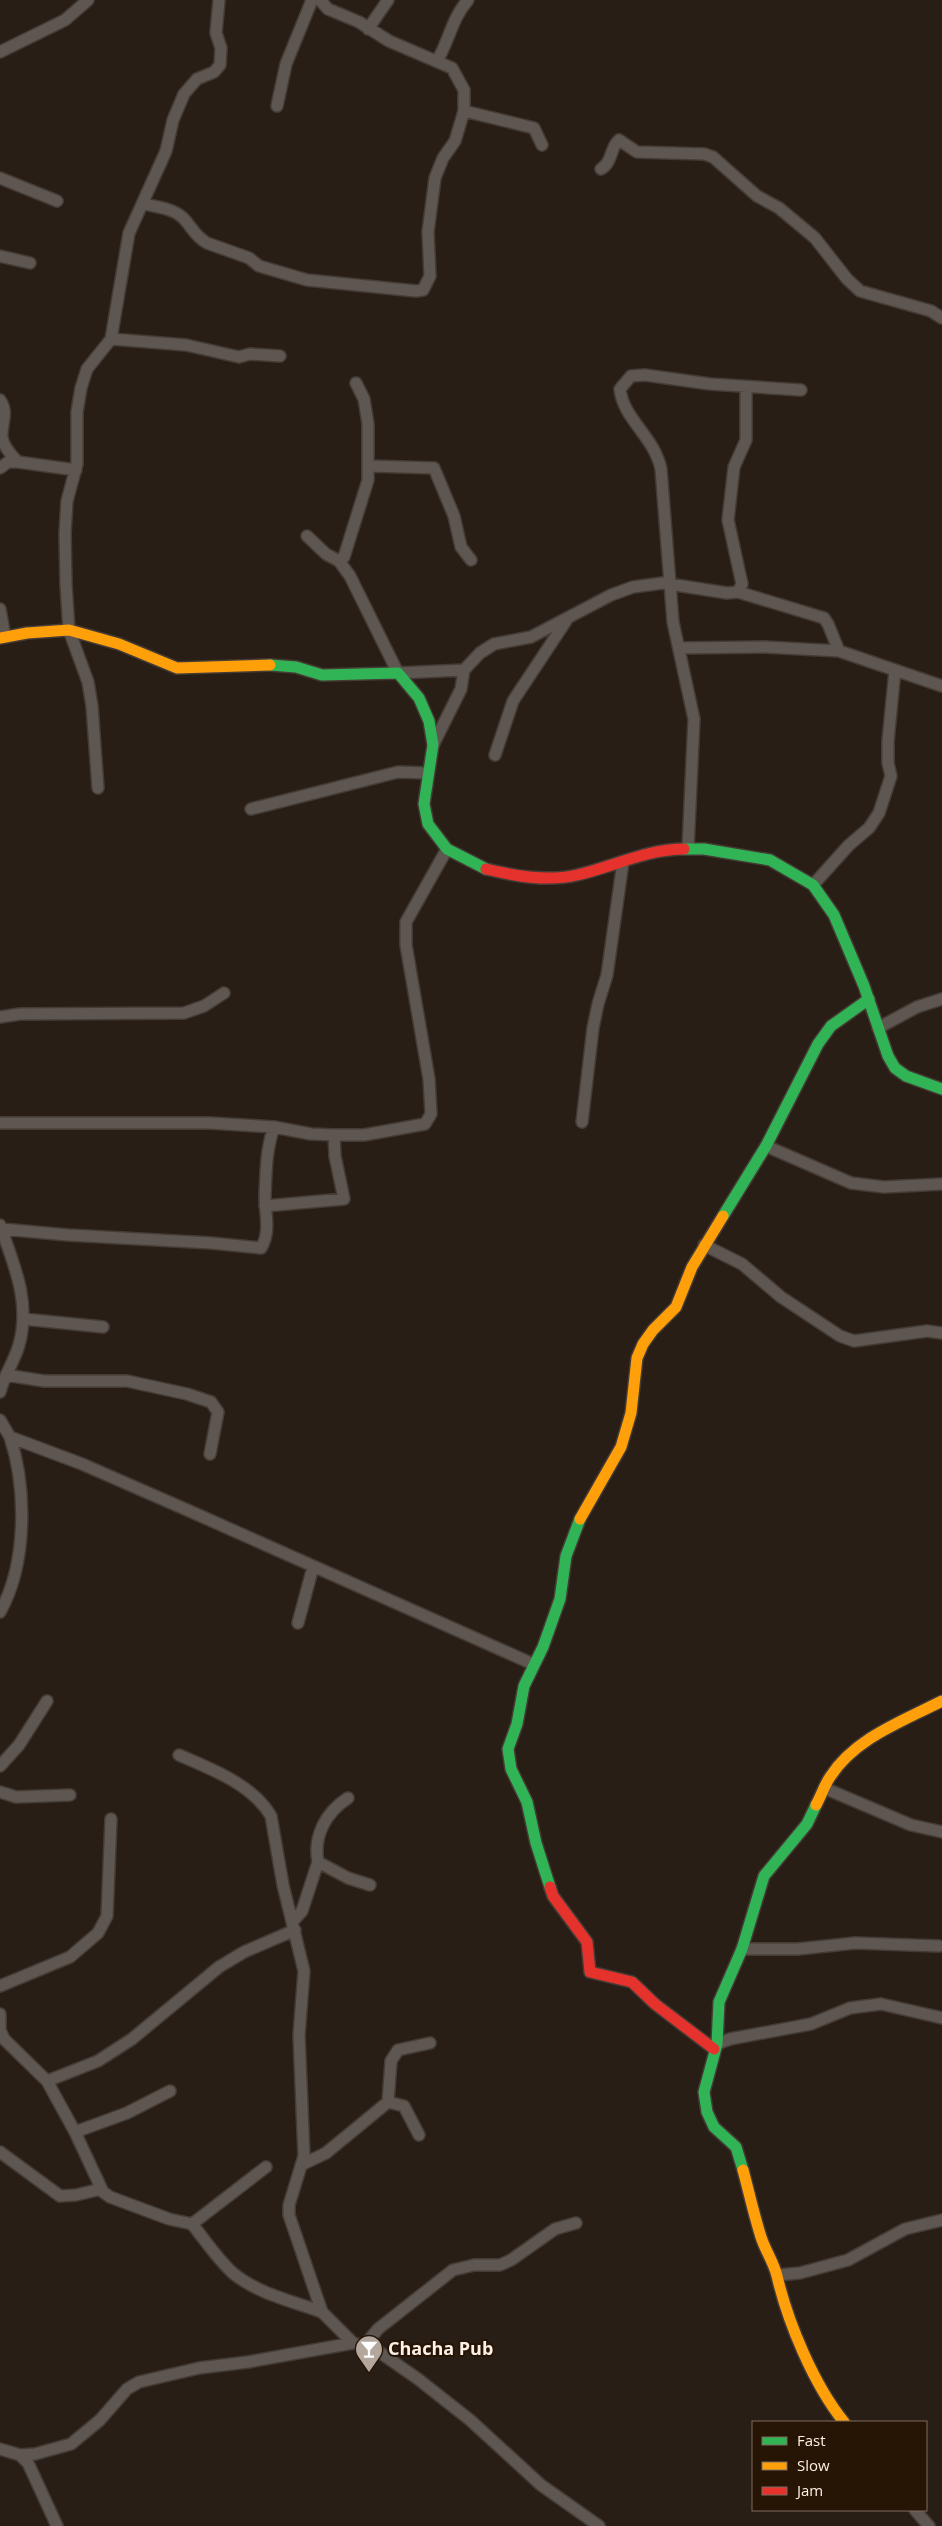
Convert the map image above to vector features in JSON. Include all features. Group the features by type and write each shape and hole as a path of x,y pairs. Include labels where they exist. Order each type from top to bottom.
{"street":[{"path":"0,52 65,20 88,0"},
{"path":"98,788 92,706 88,682 69,630 65,533 67,501 76,470 77,412 81,388 88,369 111,338 129,233 144,204 166,151 173,120 184,94 197,79 214,72 220,65 221,48 216,27 219,0"},
{"path":"276,106 286,64 312,0"},
{"path":"144,204 174,211 183,218 197,237 207,243 280,272 307,280 342,285 423,290 430,276 428,232 436,173 455,141 464,111 464,90 452,68 389,41 358,22 328,9 320,0"},
{"path":"368,29 388,0"},
{"path":"437,61 443,51 454,20 468,0"},
{"path":"464,111 534,128 542,144"},
{"path":"601,169 608,162 615,144 619,140 637,152 698,154 713,157 757,196 779,208 815,238 847,279 860,291 931,311 942,318"},
{"path":"0,178 57,201"},
{"path":"0,256 30,263"},
{"path":"111,338 186,345 239,356 250,354 280,356"},
{"path":"688,848 694,719 671,607 671,584 658,458 647,436 623,403 620,389 626,380 637,375 746,387 801,390"},
{"path":"339,561 344,557 368,480 368,424 364,399 356,383"},
{"path":"738,592 742,584 728,520 734,467 746,440 746,387"},
{"path":"0,400 5,412 2,438 9,452 18,462"},
{"path":"0,468 8,462 18,462 76,470"},
{"path":"369,466 434,468 451,507 462,547 471,560"},
{"path":"307,536 326,554 339,561 350,576 398,673 419,698 429,721 433,744"},
{"path":"839,651 824,618 738,592 727,593 671,584 652,583 623,590 531,637 494,644 480,653 464,670 461,689 433,744 424,804 428,824 447,849 484,869 539,877 555,878 576,875 651,852 688,848 770,860 813,884 834,915 869,999 888,1056 895,1068 906,1076 942,1089"},
{"path":"0,609 2,637 69,630 119,644 177,668 279,665 296,667 322,675 464,670"},
{"path":"495,755 514,701 567,619"},
{"path":"679,648 765,647 839,651 942,686"},
{"path":"813,884 849,845 869,828 879,813 891,776 888,747 895,670"},
{"path":"251,809 398,772 428,773"},
{"path":"0,1123 210,1123 274,1127 311,1134 334,1135 364,1135 425,1124 432,1114 423,1042 406,945 406,922 447,849"},
{"path":"582,1122 593,1028 607,975 623,862"},
{"path":"0,1017 20,1014 184,1014 204,1006 224,993"},
{"path":"716,2046 655,2004 632,1982 590,1972 588,1942 552,1896 544,1863 536,1844 527,1802 511,1768 508,1748 517,1724 524,1686 533,1664 543,1647 560,1599 566,1556 576,1527 621,1447 631,1413 637,1358 642,1344 676,1307 688,1274 766,1146 818,1044 831,1026 869,999"},
{"path":"878,1028 917,1008 942,999"},
{"path":"0,1392 19,1346 24,1319 23,1298 1,1227 68,1235 211,1242 261,1248 268,1228 265,1206 267,1149 274,1127"},
{"path":"265,1206 344,1199 336,1163 334,1135"},
{"path":"766,1146 851,1183 884,1187 942,1184"},
{"path":"704,1245 742,1264 781,1297 840,1336 854,1341 927,1331 942,1333"},
{"path":"24,1319 104,1326"},
{"path":"6,1375 44,1381 127,1382 187,1394 211,1402 218,1412 210,1454"},
{"path":"0,1420 10,1437 18,1460 20,1485 20,1535 14,1575 7,1600 0,1612"},
{"path":"10,1437 82,1464 533,1664"},
{"path":"298,1623 313,1567"},
{"path":"0,1766 19,1745 47,1701"},
{"path":"843,2421 828,2402 784,2306 777,2275 760,2238 738,2152 736,2147 714,2126 707,2112 704,2092 716,2046 719,2002 742,1949 764,1876 807,1824 830,1777 848,1755 864,1742 942,1701"},
{"path":"179,1755 228,1778 267,1809 271,1816 283,1885 304,1970 300,2035 304,2147 301,2165 289,2205 289,2214 322,2312"},
{"path":"824,1788 911,1825 942,1832"},
{"path":"0,1792 16,1797 70,1795"},
{"path":"47,2081 98,2061 132,2040 219,1967 294,1925 302,1910 318,1862 318,1834 327,1818 348,1798"},
{"path":"0,1986 70,1957 98,1933 107,1916 111,1819"},
{"path":"318,1862 348,1878 370,1885"},
{"path":"742,1949 798,1949 831,1944 855,1943 939,1946"},
{"path":"716,2046 730,2039 811,2024 850,2008 880,2004 942,2018"},
{"path":"0,2014 0,2031 4,2039 47,2081 75,2132 100,2189 110,2197 169,2219 192,2224 226,2266 246,2282 259,2290 322,2312 353,2343"},
{"path":"301,2165 331,2149 388,2102 391,2061 398,2050 430,2043"},
{"path":"75,2132 127,2113 170,2091"},
{"path":"388,2102 404,2106 419,2135"},
{"path":"0,2152 60,2196 76,2195 100,2189"},
{"path":"192,2224 266,2167"},
{"path":"777,2275 800,2273 848,2260 905,2229 942,2220"},
{"path":"365,2345 378,2329 453,2270 474,2265 500,2265 511,2260 555,2229 576,2224"},
{"path":"0,2450 20,2454 46,2452 70,2444 100,2420 127,2389 139,2382 199,2368 248,2362 353,2343 365,2345 396,2363 448,2401 540,2484 599,2526"},
{"path":"20,2454 28,2463 57,2526"},
{"path":"916,2511 929,2526"}],"traffic: fast":[{"path":"270,665 296,667 322,675 398,673 419,698 429,721 433,745 424,804 428,824 447,849 486,869"},
{"path":"684,849 704,849 770,860 813,885 834,915 864,986 888,1056 895,1068 906,1076 942,1089"},
{"path":"723,1216 766,1146 818,1044 831,1026 869,999"},
{"path":"550,1887 536,1843 527,1802 511,1769 508,1749 517,1724 524,1686 543,1647 560,1599 566,1556 580,1519"},
{"path":"743,2170 736,2147 714,2127 707,2112 704,2092 717,2044 719,2002 742,1949 764,1876 807,1824 816,1805"}],"traffic: slow":[{"path":"0,638 27,633 69,630 119,644 177,668 270,665"},
{"path":"580,1519 621,1447 631,1413 637,1358 643,1344 653,1330 676,1307 692,1267 723,1216"},
{"path":"816,1805 830,1777 840,1763 853,1751 881,1732 942,1701"},
{"path":"743,2170 761,2237 776,2271 795,2333 822,2390 843,2421"}],"traffic: jam":[{"path":"486,869 531,877 566,877 590,872 643,855 684,849"},
{"path":"550,1887 553,1896 587,1942 590,1972 632,1982 655,2004 714,2049"}],"place":[{"name":"Chacha Pub","path":"369,2373"}]}
